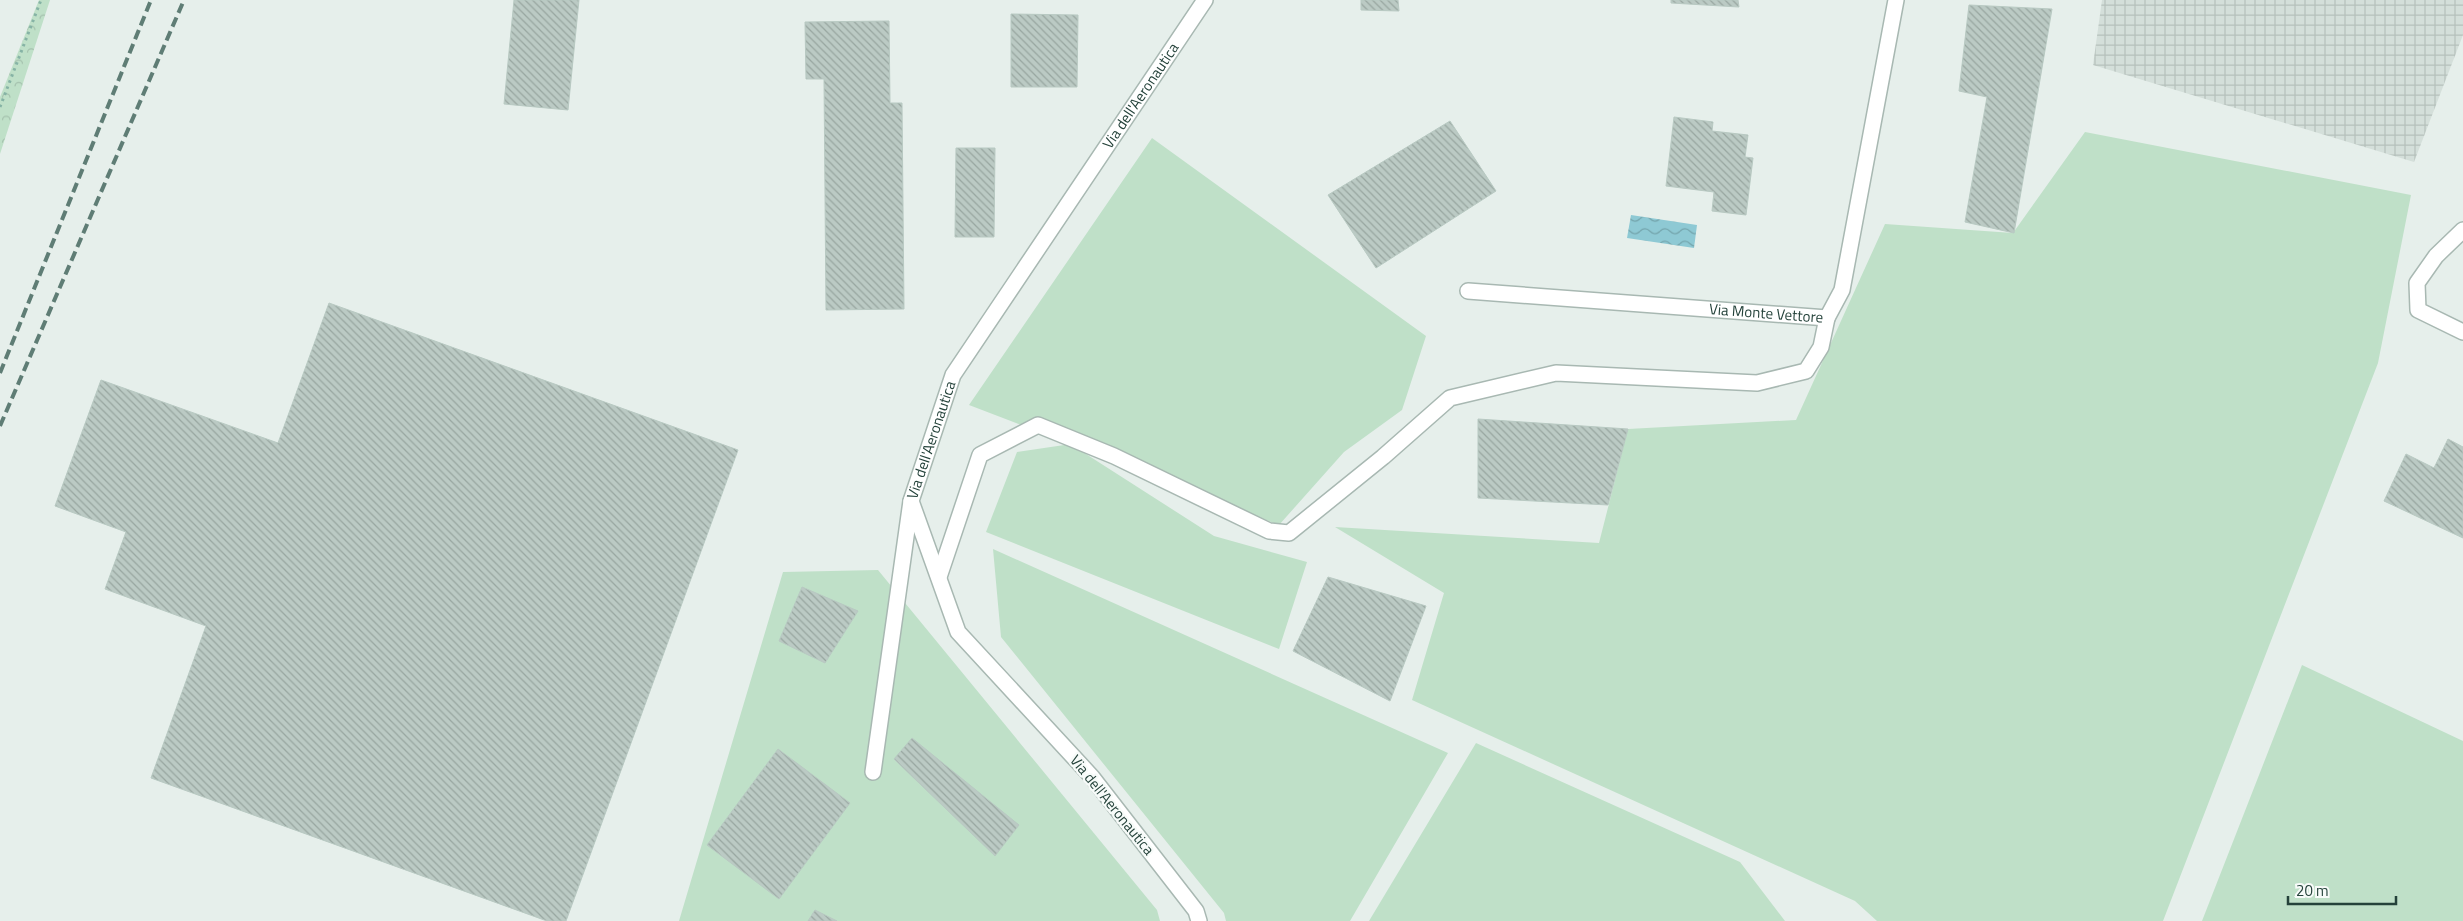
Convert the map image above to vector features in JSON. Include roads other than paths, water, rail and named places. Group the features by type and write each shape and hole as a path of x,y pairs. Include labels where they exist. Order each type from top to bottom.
{"street":[{"name":"Via dell'Aeronautica","path":"1199,921 1196,911 1092,777 958,632 911,501 953,375 1205,0"},
{"name":"Via Monte Vettore","path":"1468,291 1827,318 1842,290 1896,0"},
{"path":"2463,230 2436,256 2417,283 2418,310 2463,332"},
{"path":"939,577 980,455 1038,426 1114,456 1269,531 1289,533 1383,457 1450,398 1556,373 1757,383 1806,371 1821,347 1827,318"},
{"path":"873,772 911,501"}],"water":[{"path":"1631,215 1697,225 1694,248 1627,238"}],"railway":[{"path":"0,373 151,0"},
{"path":"0,426 184,0"}]}
